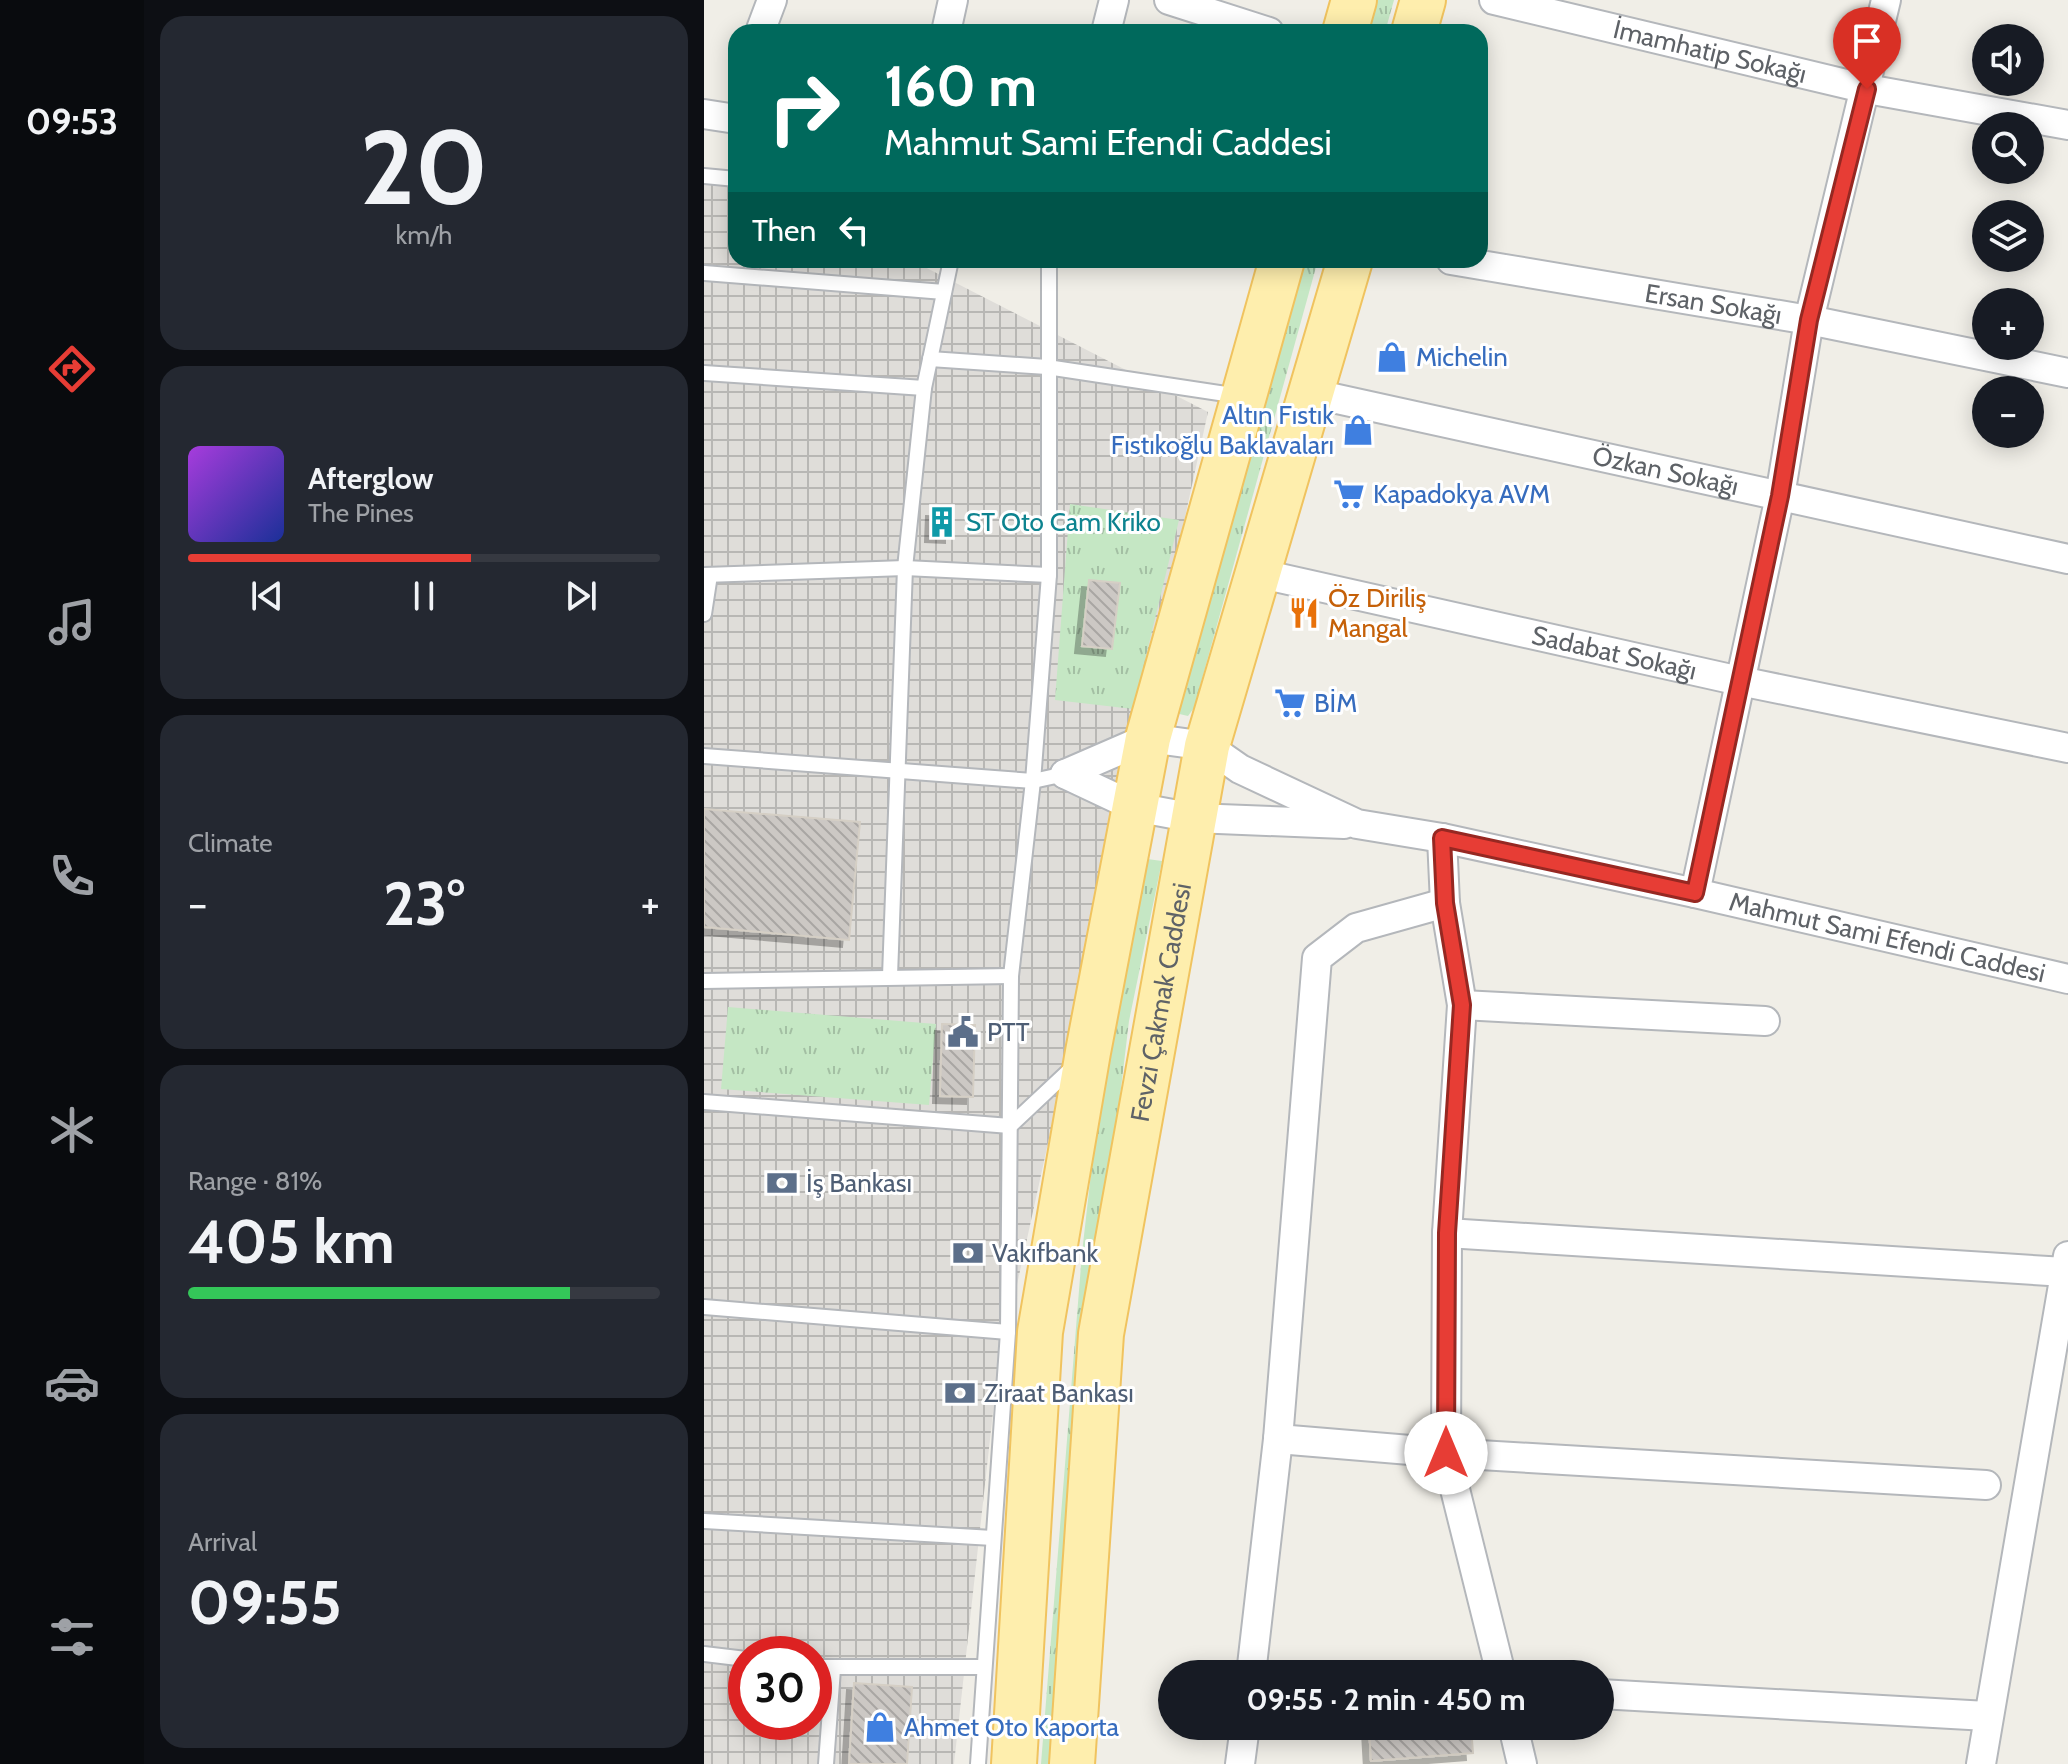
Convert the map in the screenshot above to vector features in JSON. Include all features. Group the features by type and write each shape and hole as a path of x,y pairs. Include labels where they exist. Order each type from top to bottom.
{"main road":[{"path":"1347,24 1354,0"},
{"path":"1416,24 1423,0"},
{"path":"1014,1764 1040,1332 1088,1052 1148,738 1280,268"},
{"name":"Fevzi Çakmak Caddesi","path":"1072,1764 1101,1334 1207,746 1348,268"}],"street":[{"path":"763,24 772,0"},
{"path":"948,24 953,0"},
{"path":"1108,24 1114,0"},
{"path":"1169,0 1244,24"},
{"name":"İmamhatip Sokağı","path":"1494,0 1867,89 2068,125"},
{"path":"1695,893 1780,496 1809,320 1886,0"},
{"name":"Ersan Sokağı","path":"1488,266 1809,320 2068,373"},
{"name":"Özkan Sokağı","path":"1310,393 2068,559"},
{"name":"Sadabat Sokağı","path":"1257,573 1740,681 2068,748"},
{"path":"1065,774 1148,738 1207,746"},
{"name":"Mahmut Sami Efendi Caddesi","path":"1207,746 1240,769 1357,824 1442,838 1695,893 2068,979"},
{"path":"1065,774 1135,807 1194,818 1357,824"},
{"path":"1442,838 1445,903 1462,1005 1447,1233 1446,1453 1498,1660"},
{"path":"1253,1660 1278,1439 1317,958 1356,928 1445,903"},
{"path":"1462,1005 1765,1021"},
{"path":"1447,1233 2067,1263 2057,1390 1987,1716 1981,1764"},
{"path":"1278,1439 1446,1453 1986,1485"},
{"path":"1614,1695 1987,1716"},
{"path":"1240,1764 1243,1740"},
{"path":"1516,1740 1522,1764"}],"lane":[{"path":"704,176 728,178"},
{"path":"890,976 905,568 924,388 949,268"},
{"path":"978,1764 1008,1332 1011,976 1033,781 1049,575 1049,268"},
{"path":"704,273 944,292"},
{"path":"930,359 1047,367 1243,397"},
{"path":"704,373 924,388"},
{"path":"704,614 707,575 905,568 1049,575"},
{"path":"704,756 1033,781 1065,774"},
{"path":"704,981 1011,976"},
{"path":"704,1102 1010,1126 1088,1052"},
{"path":"704,1307 1008,1332"},
{"path":"704,1521 993,1538"},
{"path":"704,1654 728,1657"},
{"path":"826,1764 833,1669 984,1667"}],"shaded area":[{"path":"704,176 728,176 728,268 927,268 1208,412 997,1376 954,1764 704,1764"}],"green space":[{"path":"1372,0 1394,0 1387,24 1365,24"},
{"path":"1296,268 1316,268 1194,708 1188,716 1175,713"},
{"path":"1070,504 1179,520 1133,709 1055,700"},
{"path":"1140,858 1162,861 1129,1021 1114,1147 1060,1764 1041,1764 1082,1253 1095,1138"},
{"path":"728,1007 936,1024 929,1105 721,1089"}],"building":[{"name":"ST Oto Cam Kriko","path":"933,509 952,510 952,536 932,535"},
{"path":"1089,580 1120,583 1112,649 1082,646"},
{"path":"704,809 860,822 849,940 704,927"},
{"path":"942,1024 975,1025 973,1097 940,1096"},
{"path":"854,1683 912,1687 907,1764 849,1764"},
{"path":"1370,1740 1472,1740 1473,1753 1371,1761"}],"place":[{"name":"Michelin","path":"1392,357"},
{"name":"Altın Fıstık Fıstıkoğlu Baklavaları","path":"1358,430"},
{"name":"Kapadokya AVM","path":"1349,494"},
{"name":"ST Oto Cam Kriko","path":"942,522"},
{"name":"Öz Diriliş Mangal","path":"1304,613"},
{"name":"BİM","path":"1290,703"},
{"name":"PTT","path":"963,1032"},
{"name":"İş Bankası","path":"782,1183"},
{"name":"Vakıfbank","path":"968,1253"},
{"name":"Ziraat Bankası","path":"960,1393"},
{"name":"Ahmet Oto Kaporta","path":"880,1727"}],"route":[{"path":"1446,1453 1447,1233 1462,1005 1445,903 1442,838 1695,893 1780,496 1809,320 1867,89"}]}
